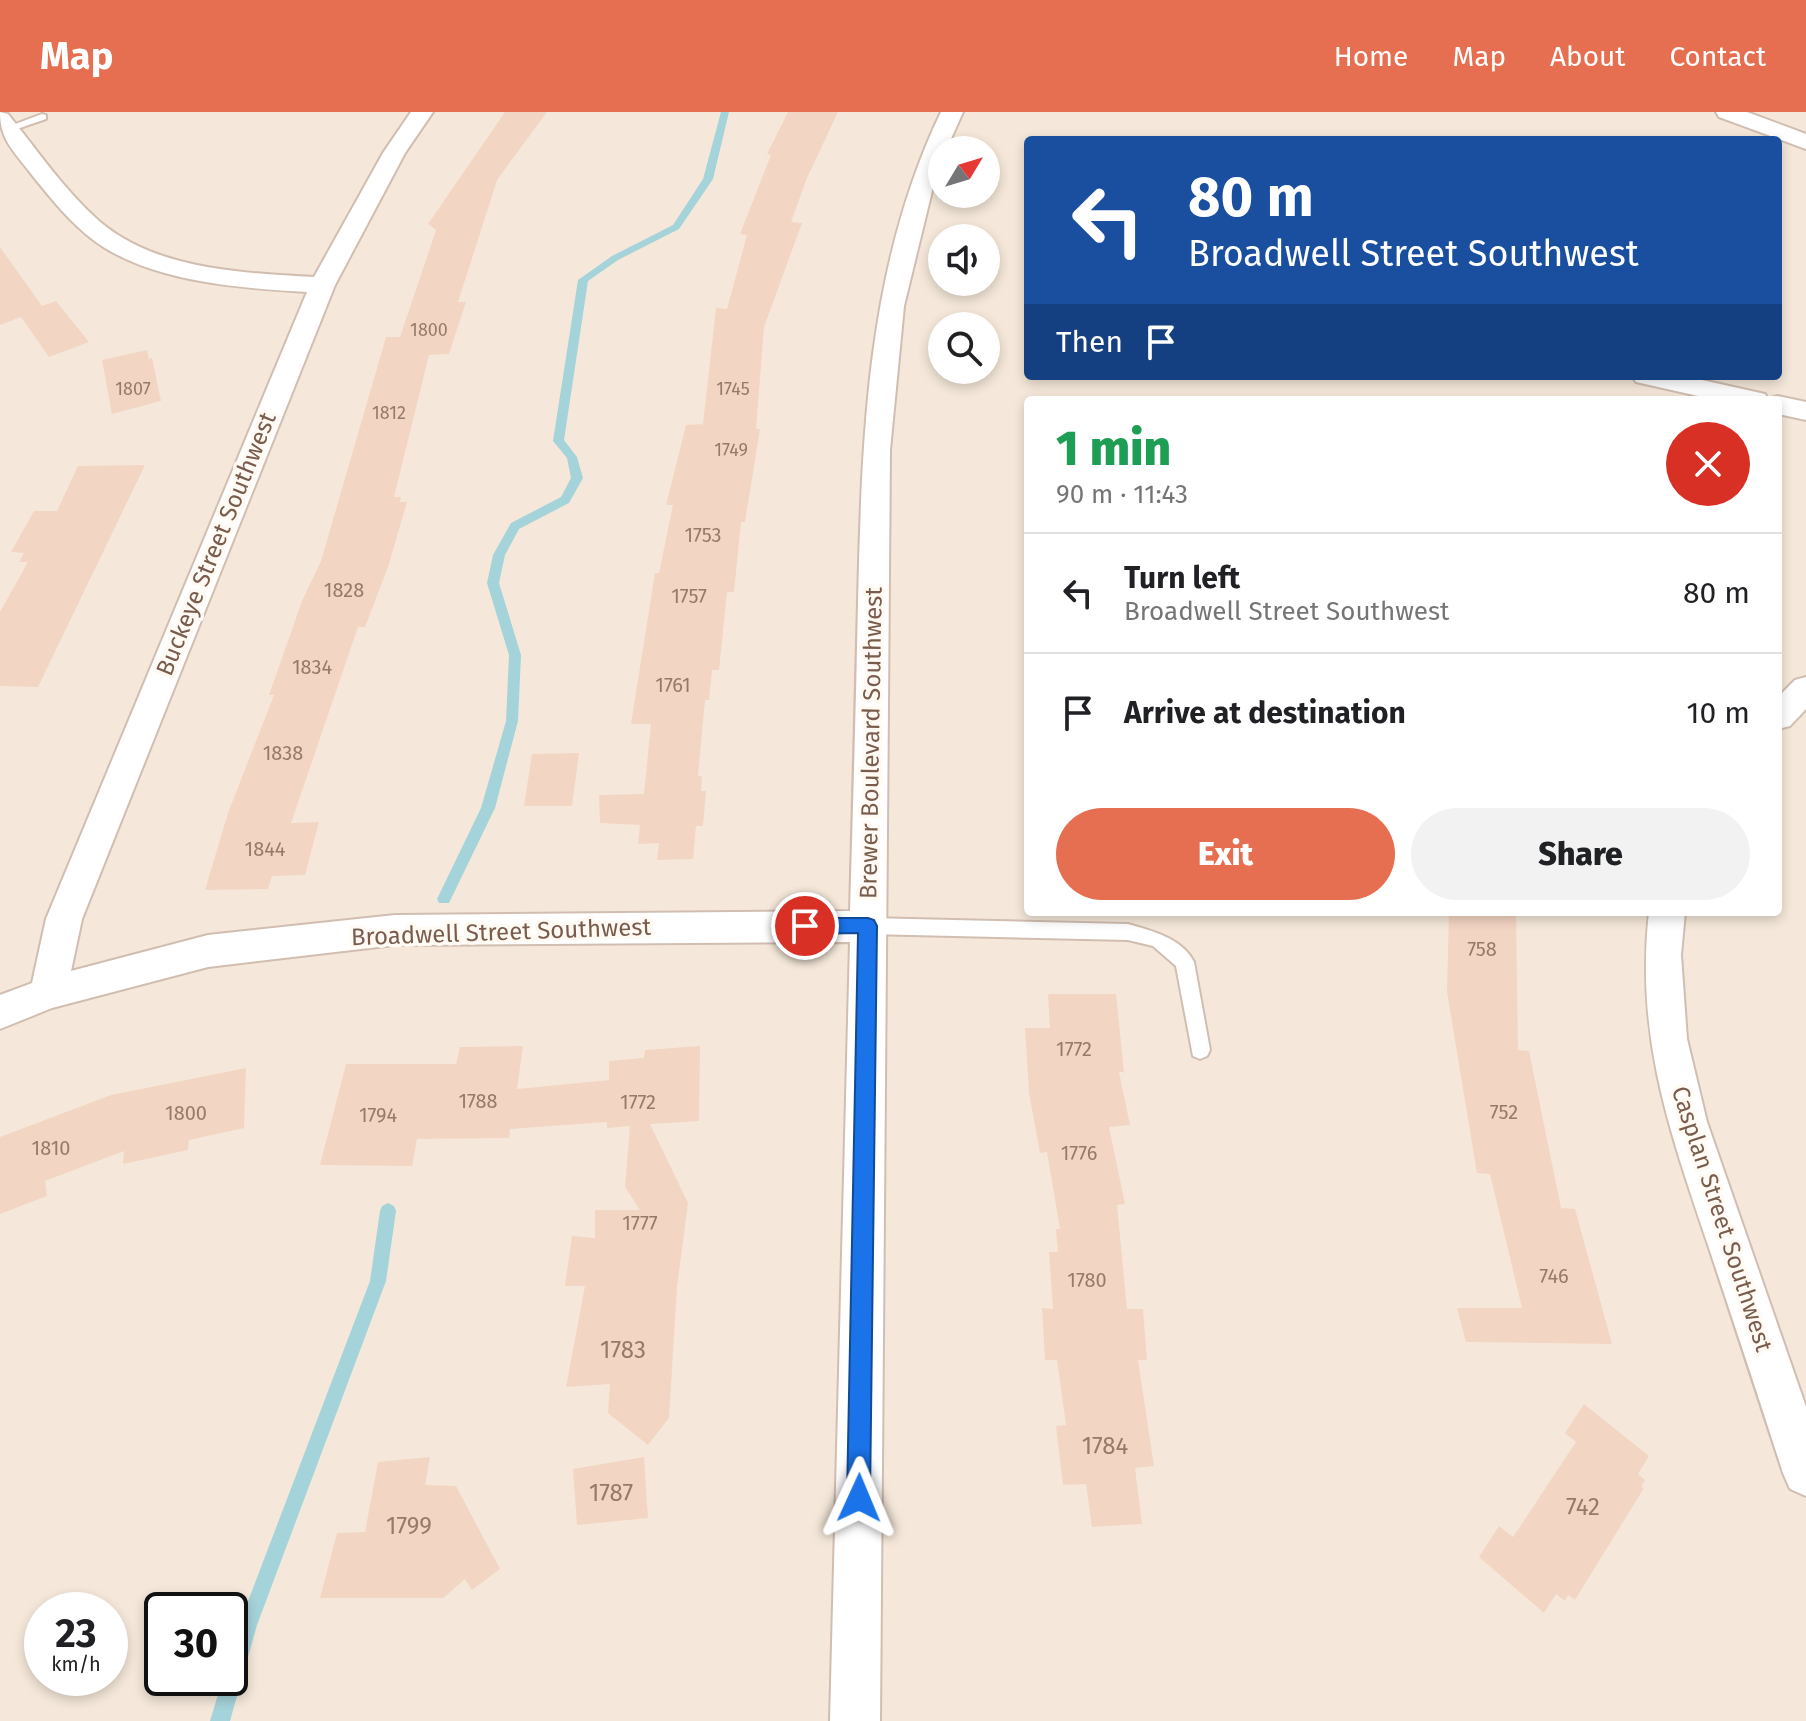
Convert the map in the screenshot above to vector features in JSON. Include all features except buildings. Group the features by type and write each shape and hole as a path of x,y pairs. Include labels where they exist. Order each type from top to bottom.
{"street":[{"name":"Buckeye Street Southwest","path":"48,993 64,919 322,285 394,153 422,112"},
{"name":"Brewer Boulevard Southwest","path":"855,1721 876,450 891,306 930,159 952,112"},
{"path":"1727,112 1806,142"},
{"path":"4,124 93,228 132,251 179,266 271,283 322,285"},
{"path":"1663,380 1737,396"},
{"path":"1782,406 1806,411"},
{"path":"1782,713 1806,689"},
{"name":"Casplan Street Southwest","path":"1666,916 1662,942 1665,1024 1681,1106 1806,1473"},
{"name":"Broadwell Street Southwest","path":"0,1012 48,993 208,951 395,930 868,926"}],"lane":[{"path":"4,124 42,117"},
{"path":"868,926 1128,932 1158,940 1185,962 1200,1050"}],"shaded area":[{"path":"0,112 1806,112 1806,1721 0,1721"}],"waterway":[{"path":"444,899 488,808 512,721 515,655 493,583 499,555 515,526 565,500 577,478 572,457 558,441 583,280 615,258 676,227 708,179 725,112"},
{"path":"220,1721 248,1625 378,1281 388,1211"}],"route":[{"path":"805,926 868,926 859,1498"}]}
